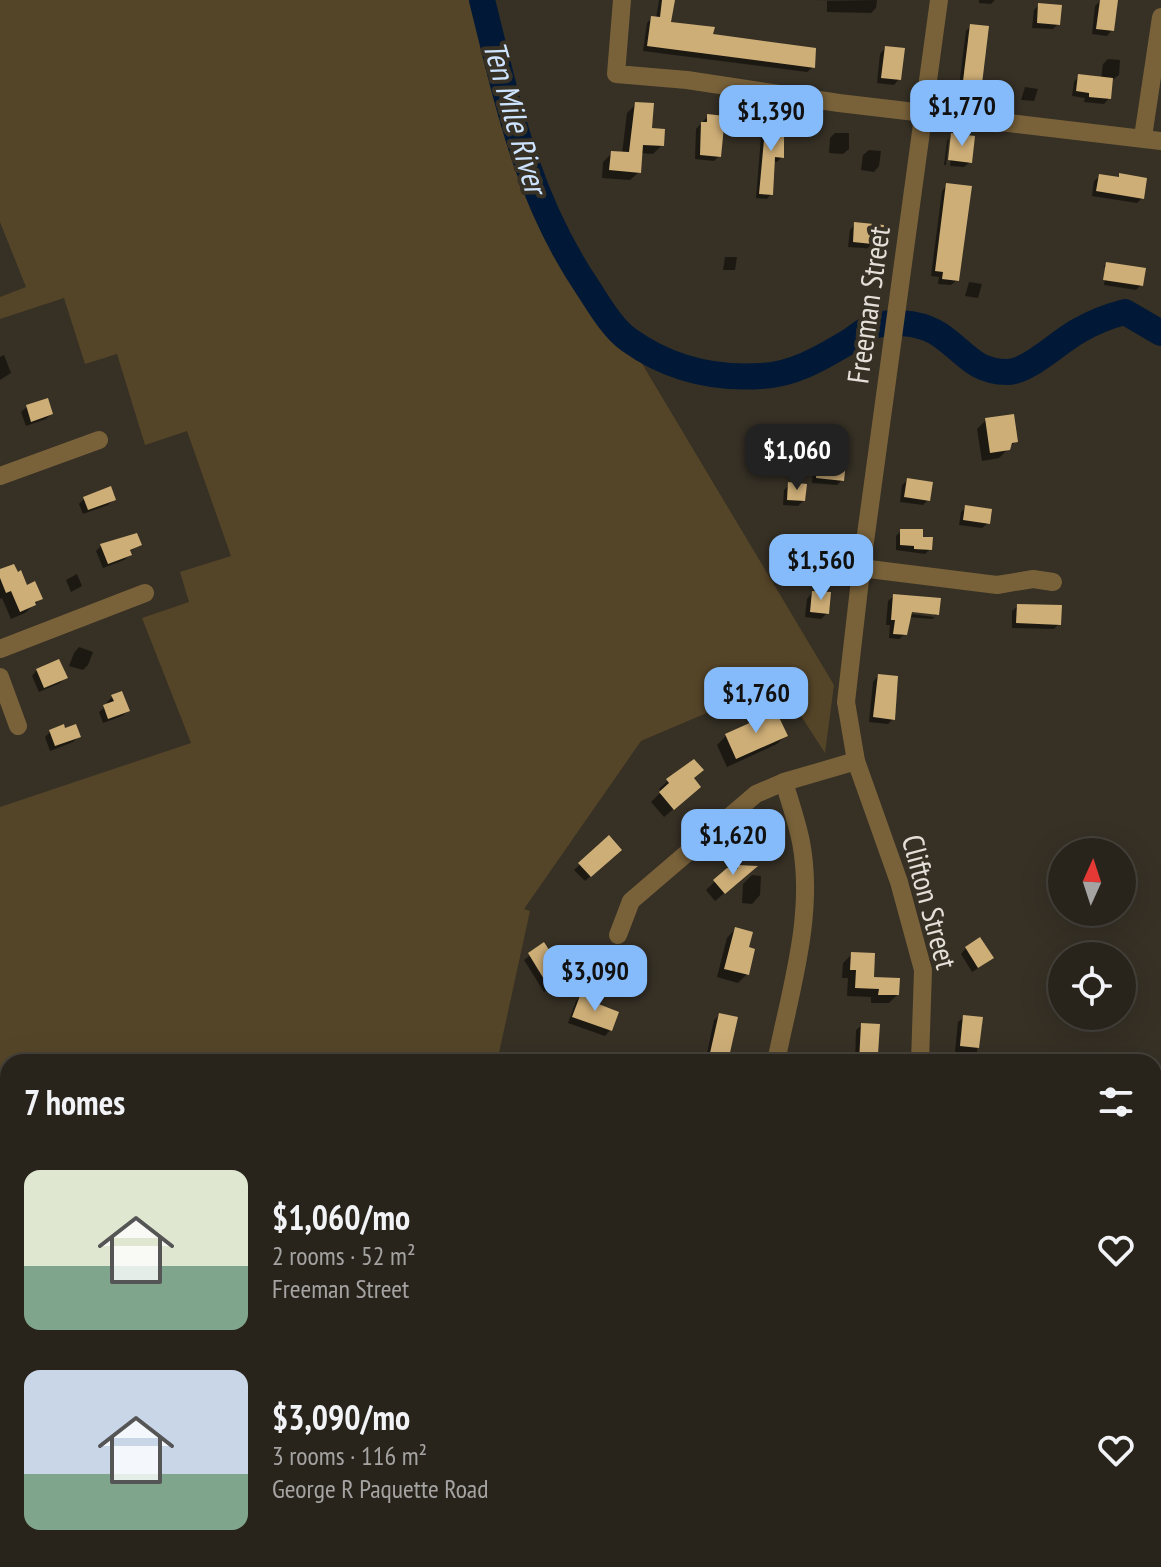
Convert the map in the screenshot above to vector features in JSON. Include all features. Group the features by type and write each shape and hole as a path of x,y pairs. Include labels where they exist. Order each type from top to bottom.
{"street":[{"path":"622,0 616,74 687,80 925,113 1152,139 1161,17"},
{"name":"Freeman Street","path":"856,761 846,702 861,568 939,0"},
{"path":"0,476 99,440"},
{"path":"861,568 997,585 1033,579 1053,582"},
{"path":"0,649 145,593"},
{"path":"0,677 18,726"},
{"path":"618,935 631,901 756,794 784,782 856,761"},
{"name":"Clifton Street","path":"856,761 899,882 923,970 920,1054"},
{"path":"778,1054 803,929 805,880 801,842 784,782"}],"shaded area":[{"path":"0,0 469,0 494,85 604,300 834,685 825,753 779,682 641,741 524,909 530,911 499,1054 0,1054 0,807 191,743 142,618 189,602 180,572 231,556 187,431 145,445 117,354 85,364 64,298 0,319 0,297 26,287 0,222"}],"building":[{"path":"662,0 675,0 671,22 715,27 713,34 816,48 815,68 647,46 651,16 660,17"},
{"path":"1100,0 1118,0 1114,31 1096,29"},
{"path":"1038,3 1062,5 1060,25 1037,23"},
{"path":"970,24 989,26 981,92 962,89"},
{"path":"885,46 905,48 901,80 881,78"},
{"path":"1078,74 1113,78 1111,99 1089,97 1089,93 1076,91"},
{"path":"635,102 654,103 652,128 665,129 664,146 643,145 641,173 609,170 611,151 629,152"},
{"path":"707,114 725,116 721,157 700,155 701,122 707,122"},
{"path":"766,118 784,119 784,158 775,157 773,195 759,194"},
{"path":"951,133 975,136 972,163 948,160"},
{"path":"1119,173 1147,178 1144,199 1096,191 1099,174 1119,177"},
{"path":"946,183 972,186 959,281 942,279 943,272 935,271"},
{"path":"854,222 884,225 882,245 853,242"},
{"path":"1106,262 1146,268 1143,286 1103,280"},
{"path":"48,398 53,414 31,422 26,405"},
{"path":"1014,414 1018,442 1012,443 1010,450 990,453 985,418"},
{"path":"818,458 846,461 844,481 816,478"},
{"path":"907,478 933,482 930,501 904,497"},
{"path":"788,482 807,484 805,501 787,500"},
{"path":"111,486 116,500 88,510 83,497"},
{"path":"965,505 992,509 990,524 963,520"},
{"path":"900,529 923,529 923,537 933,537 932,550 900,545"},
{"path":"137,533 142,545 130,550 132,555 108,564 100,544"},
{"path":"14,564 18,572 21,570 27,585 35,581 43,599 20,612 11,591 6,593 0,578 0,569"},
{"path":"812,591 831,592 829,614 810,612"},
{"path":"893,594 941,598 939,615 912,612 907,635 893,634"},
{"path":"1017,604 1062,605 1061,625 1016,623"},
{"path":"59,659 68,678 44,688 36,669"},
{"path":"878,674 898,676 895,720 873,717"},
{"path":"122,691 130,711 108,719 103,705 114,701 111,695"},
{"path":"776,711 788,736 736,759 725,734"},
{"path":"64,724 65,728 76,724 81,737 55,746 49,730"},
{"path":"694,759 704,770 694,778 701,787 674,810 659,792 669,783 666,779"},
{"path":"609,835 622,850 591,877 578,863"},
{"path":"738,865 758,866 725,894 713,880 727,868 738,869"},
{"path":"735,927 753,932 749,947 755,949 749,975 724,969"},
{"path":"980,937 994,958 978,968 965,947"},
{"path":"544,942 567,978 550,989 528,953"},
{"path":"851,952 875,953 874,977 900,978 899,995 878,995 879,989 855,988 856,970 850,970"},
{"path":"581,993 619,1012 612,1031 572,1017"},
{"path":"719,1013 738,1017 730,1054 710,1053"},
{"path":"963,1015 983,1017 979,1048 960,1046"},
{"path":"861,1023 880,1024 878,1054 859,1054"}],"waterway":[{"name":"Ten Mile River","path":"482,0 511,113 549,220 612,323 629,340 659,358 692,370 726,376 773,375 819,359 873,326 897,323 934,331 978,365 1007,372 1025,367 1085,327 1125,312 1161,333"}]}
